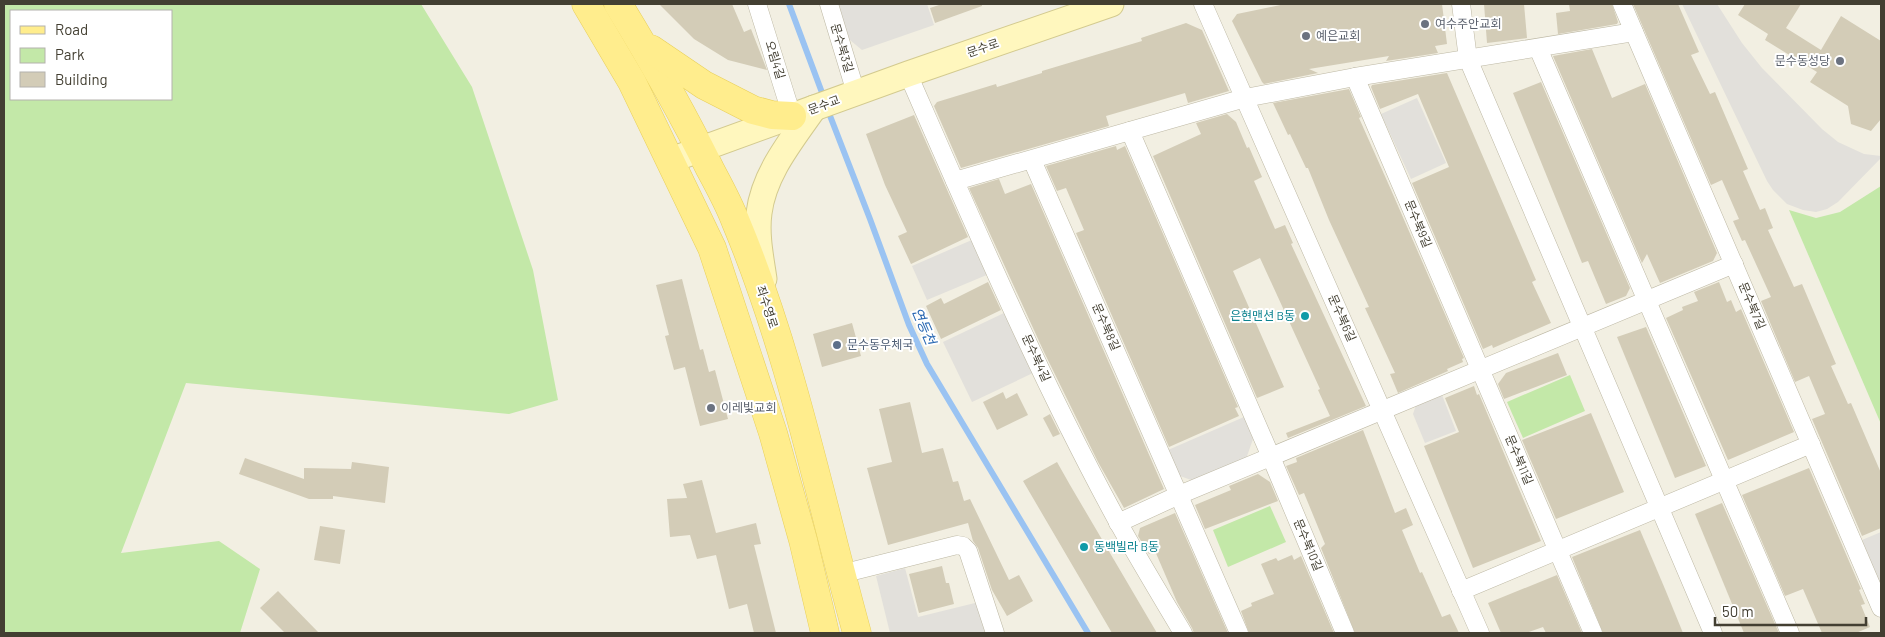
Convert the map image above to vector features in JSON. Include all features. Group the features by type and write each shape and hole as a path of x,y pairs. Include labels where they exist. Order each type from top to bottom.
{"main road":[{"path":"586,4 632,82 712,248 736,317 775,442 803,540 825,633"},
{"name":"좌수영로","path":"618,4 657,68 735,219 766,301 811,450 840,574 857,633"},
{"path":"641,41 685,73 753,110 772,114 803,112"},
{"path":"632,82 657,68"}],"street":[{"name":"오림4길","path":"757,4 803,112"},
{"name":"문수북3길","path":"829,4 856,93"},
{"name":"문수로","path":"856,93 1111,4"},
{"name":"문수북6길","path":"1204,4 1480,633"},
{"path":"1461,4 1468,59 1713,633"},
{"name":"문수북7길","path":"1622,4 1881,608"},
{"path":"955,181 1245,98 1355,77 1634,32"},
{"path":"1538,48 1790,633"},
{"name":"문수북4길","path":"908,74 1053,395 1118,522 1183,633"},
{"name":"문수북9길","path":"1355,77 1480,370"},
{"name":"문수교","path":"803,112 856,93"},
{"path":"671,160 803,112"},
{"path":"766,301 758,231 762,197 803,112"},
{"path":"1130,131 1271,456"},
{"name":"문수북8길","path":"1032,160 1179,495"},
{"path":"1118,522 1271,456 1734,264"},
{"name":"문수북11길","path":"1480,370 1593,633"},
{"path":"1461,591 1811,444"},
{"name":"문수북10길","path":"1271,456 1345,633"},
{"path":"1179,495 1239,633"},
{"path":"840,574 957,545 964,546 968,551 995,633"}],"green space":[{"path":"4,4 421,4 472,87 533,270 558,400 509,414 186,383 121,553 219,541 260,569 240,633 4,633"},
{"path":"1881,186 1881,424 1789,210 1816,218 1840,212"},
{"path":"1570,375 1585,411 1523,438 1507,402"},
{"path":"1270,506 1286,542 1228,567 1213,530"}],"shaded area":[{"path":"837,4 927,4 934,25 862,50 850,40"},
{"path":"1682,4 1717,4 1742,43 1762,68 1822,129 1838,142 1864,154 1881,156 1838,202 1827,209 1816,212 1803,210 1787,204 1773,190"},
{"path":"1417,98 1446,163 1411,179 1381,114"},
{"path":"974,239 989,274 927,300 912,266"},
{"path":"1004,313 1033,373 972,402 943,342"},
{"path":"1442,395 1456,431 1425,443 1413,414 1416,405"},
{"path":"1244,417 1253,439 1246,459 1194,481 1180,476 1168,450"},
{"path":"1881,532 1881,586 1862,540"},
{"path":"905,568 918,617 979,602 987,633 890,633 876,576"}],"building":[{"path":"659,4 732,4 744,32 751,29 767,70 728,60 694,39"},
{"path":"942,4 982,4 982,6 935,23 930,8"},
{"path":"1285,4 1442,4 1447,44 1435,46 1438,53 1386,61 1389,56 1309,69 1318,73 1264,84 1232,21 1237,14"},
{"path":"1484,4 1524,4 1527,38 1487,43"},
{"path":"1569,4 1612,4 1618,22 1617,24 1558,34 1556,13 1570,11"},
{"path":"1633,4 1678,4 1699,52 1691,55 1710,94 1715,92 1748,169 1743,171 1760,210 1765,208 1773,228 1768,230 1794,287 1802,284 1836,364 1831,366 1848,404 1851,403 1881,473 1881,528 1862,536 1812,419 1825,414 1809,376 1795,382 1761,301 1771,297 1745,240 1742,241 1733,221 1739,219 1722,180 1711,185"},
{"name":"문수동성당","path":"1745,4 1801,4 1786,28 1821,50 1841,16 1881,41 1881,119 1871,131 1851,124 1848,106 1810,82 1817,72 1765,40 1768,34 1738,15"},
{"path":"1186,23 1202,30 1229,91 1188,103 1185,93 1106,116 1109,126 961,168 934,106 937,102 996,84 997,87 1042,73 1042,71 1142,41 1141,38"},
{"path":"1592,49 1612,98 1645,84 1717,253 1713,261 1660,283 1647,254 1642,263 1553,56"},
{"path":"1447,73 1536,280 1532,282 1551,323 1493,348 1492,345 1483,349 1412,183 1449,167 1418,94 1380,109 1371,87 1372,85"},
{"path":"1541,82 1630,288 1626,296 1606,304 1588,261 1582,263 1513,93"},
{"path":"1349,89 1361,117 1359,118 1464,358 1462,359 1463,362 1447,369 1448,371 1398,393 1390,374 1395,373 1365,308 1369,307 1329,220 1308,168 1306,168 1290,134 1288,135 1273,103"},
{"path":"1227,114 1236,122 1262,177 1254,181 1275,229 1285,225 1293,243 1291,244 1366,406 1288,438 1286,433 1330,416 1318,390 1320,389 1260,258 1233,271 1284,387 1257,398 1153,156 1201,134 1196,123"},
{"path":"914,115 968,237 911,264 898,236 907,232 885,185 866,134"},
{"path":"1116,146 1117,150 1125,146 1238,407 1235,408 1239,416 1169,447 1076,233 1084,230 1066,188 1057,191 1046,166"},
{"path":"999,179 1005,194 1031,184 1164,489 1124,508 1098,462 1044,352 969,188"},
{"path":"682,279 700,350 703,349 709,372 715,370 728,419 700,426 685,367 674,370 665,336 669,335 656,285"},
{"path":"988,282 1001,310 941,339 926,306 941,298 944,304"},
{"path":"1719,282 1727,302 1731,300 1736,312 1741,309 1794,432 1728,460 1666,318 1683,310 1682,307 1698,301 1694,292"},
{"name":"문수동우체국","path":"852,323 861,356 822,367 813,334"},
{"path":"1646,327 1706,466 1675,478 1617,337"},
{"path":"1558,353 1567,375 1504,399 1498,384 1506,373"},
{"path":"1474,386 1541,541 1473,568 1424,446 1459,432 1445,398"},
{"path":"1003,392 1006,399 1017,393 1028,415 997,430 983,402"},
{"path":"910,402 922,453 943,448 953,482 958,481 964,501 970,499 1009,580 1019,575 1033,601 1007,616 992,590 968,523 888,545 867,468 892,462 879,409"},
{"path":"1591,413 1624,492 1556,519 1522,440"},
{"path":"1050,414 1060,434 1053,437 1043,418"},
{"path":"1363,430 1395,513 1406,508 1413,525 1402,530 1420,573 1422,572 1442,617 1450,614 1459,633 1355,633 1321,548 1325,544 1304,493 1299,495 1286,466 1297,462 1296,458"},
{"path":"245,458 304,479 304,468 351,469 352,462 389,467 385,503 333,496 333,499 309,499 239,474"},
{"name":"동백빌라 B동","path":"1057,462 1157,633 1112,633 1023,481"},
{"path":"1809,468 1861,589 1859,590 1865,604 1861,605 1870,627 1856,633 1822,633 1803,589 1785,596 1742,495"},
{"path":"1258,474 1270,482 1278,501 1205,529 1195,505 1231,490 1229,486"},
{"path":"702,480 716,533 756,523 761,544 754,545 776,633 754,633 747,604 729,609 716,555 697,559 690,535 670,537 667,499 687,498 683,484"},
{"path":"1722,503 1779,633 1744,633 1695,514"},
{"path":"1175,513 1228,633 1194,633 1177,602 1155,551 1149,554 1138,536 1140,528"},
{"path":"320,526 345,530 340,564 314,560"},
{"path":"1640,530 1683,633 1603,633 1572,557"},
{"path":"1292,555 1294,560 1301,556 1334,633 1249,633 1241,611 1252,606 1251,603 1274,594 1261,564 1276,558 1278,561"},
{"path":"942,566 946,583 949,583 954,604 919,613 909,574"},
{"path":"1557,575 1582,633 1546,633 1543,627 1526,633 1501,633 1488,603"},
{"path":"278,591 319,633 285,633 260,608"}],"waterway":[{"name":"연등천","path":"789,4 824,98"},
{"name":"연등천","path":"827,108 909,325 927,364 1088,633"}],"place":[{"name":"여수주안교회","path":"1425,24"},
{"name":"예은교회","path":"1306,36"},
{"name":"문수동성당","path":"1840,61"},
{"name":"은현맨션 B동","path":"1305,316"},
{"name":"문수동우체국","path":"837,345"},
{"name":"이레빛교회","path":"711,408"},
{"name":"동백빌라 B동","path":"1084,547"}]}
